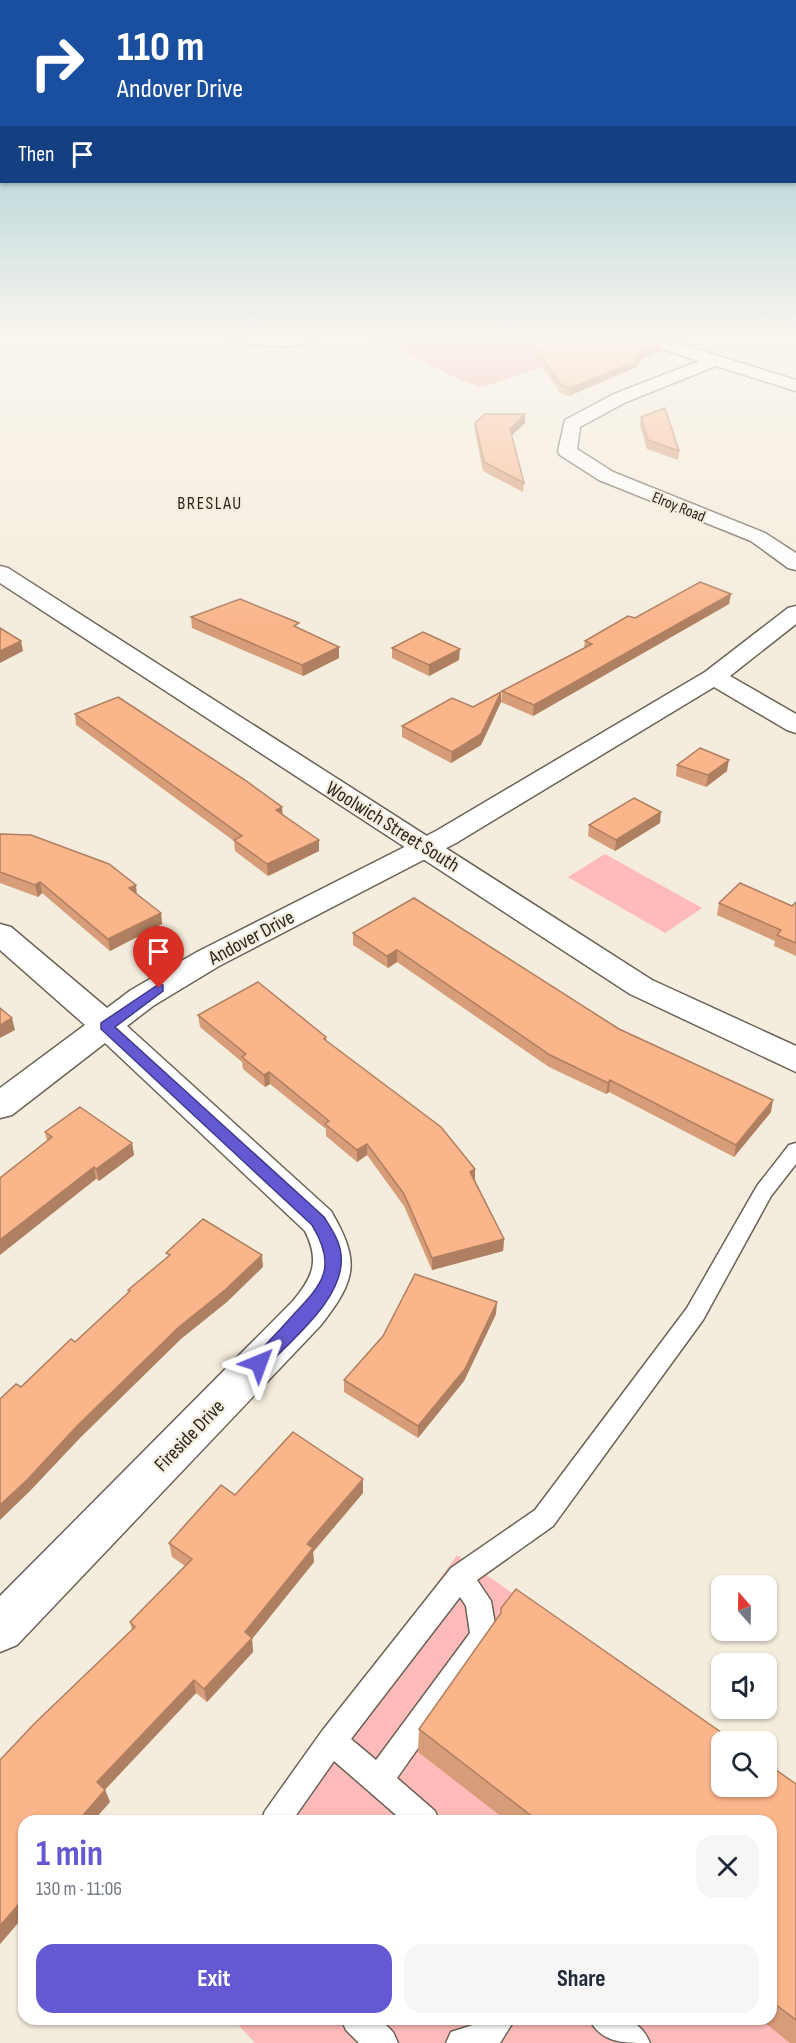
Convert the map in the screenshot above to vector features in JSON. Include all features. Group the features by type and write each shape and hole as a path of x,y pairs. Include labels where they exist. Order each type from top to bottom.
{"street":[{"name":"Elroy Road","path":"570,432 567,451 606,476 758,537 796,563"},
{"name":"Woolwich Street South","path":"0,573 641,987 796,1060"},
{"path":"425,847 714,677 796,613"},
{"path":"714,677 796,724"},
{"name":"Andover Drive","path":"0,1106 142,998 208,959 425,847"},
{"name":"Fireside Drive","path":"0,934 106,1026 318,1221 329,1238 333,1254 333,1272 326,1291 307,1313 0,1629"}],"lane":[{"path":"279,1815 332,1741 460,1577 544,1518 695,1314 764,1191 796,1150"},
{"path":"378,1780 484,1636 478,1601 460,1577"},
{"path":"332,1741 418,1815"},
{"path":"363,2025 382,2043"},
{"path":"462,2043 485,2037 494,2025"},
{"path":"612,2025 634,2043"}],"shaded area":[{"path":"605,854 702,908 665,933 568,877"},
{"path":"457,1555 714,1731 711,1731 711,1797 770,1797 772,1815 271,1815"},
{"path":"777,1862 796,2043 255,2043 238,2025 777,2025"}],"building":[{"path":"477,432 511,432 524,483 484,462"},
{"path":"646,432 673,432 679,451 648,440"},
{"path":"700,582 731,594 534,705 502,691 592,644 585,641 628,616 635,618"},
{"path":"240,599 299,623 294,626 339,647 302,665 191,617"},
{"path":"0,628 21,641 0,651"},
{"path":"423,632 460,649 429,665 392,648"},
{"path":"501,692 481,734 452,752 402,726 452,698 473,707"},
{"path":"118,697 245,780 282,807 276,810 319,840 267,864 234,840 242,836 75,714"},
{"path":"700,748 729,760 708,775 677,765"},
{"path":"634,798 661,812 616,840 589,825"},
{"path":"0,834 31,835 109,864 136,885 129,888 161,913 108,939 40,882 35,885 0,872"},
{"path":"740,883 792,906 796,902 796,943 777,935 781,930 719,903"},
{"path":"414,898 619,1029 773,1100 736,1145 610,1080 608,1083 550,1055 397,950 387,956 353,933"},
{"path":"258,982 326,1037 324,1039 441,1127 475,1169 470,1172 504,1239 432,1258 404,1194 367,1144 357,1150 325,1124 329,1121 269,1072 264,1075 242,1057 246,1054 198,1015"},
{"path":"0,1008 12,1018 0,1025"},
{"path":"80,1107 132,1143 96,1169 94,1167 0,1240 0,1178 52,1137 45,1132"},
{"path":"203,1219 262,1255 225,1290 179,1327 0,1505 0,1399 16,1384 21,1387 71,1339 75,1342 130,1291 128,1290 170,1255 166,1253"},
{"path":"415,1274 497,1302 465,1369 418,1426 344,1380 383,1336"},
{"path":"293,1432 363,1479 307,1544 313,1548 245,1632 252,1638 204,1689 194,1680 97,1782 105,1790 83,1815 18,1815 18,1905 0,1926 0,1760 135,1627 130,1622 192,1559 169,1543 221,1485 235,1495"},
{"path":"516,1589 719,1731 711,1731 711,1797 777,1797 777,1771 796,1784 796,2020 777,2006 777,1815 530,1815 419,1729 501,1613 501,1608"}],"district":[{"name":"BRESLAU","path":"210,503"}],"route":[{"path":"159,988 106,1026 318,1221 329,1238 333,1254 333,1272 326,1291 259,1363"}]}
